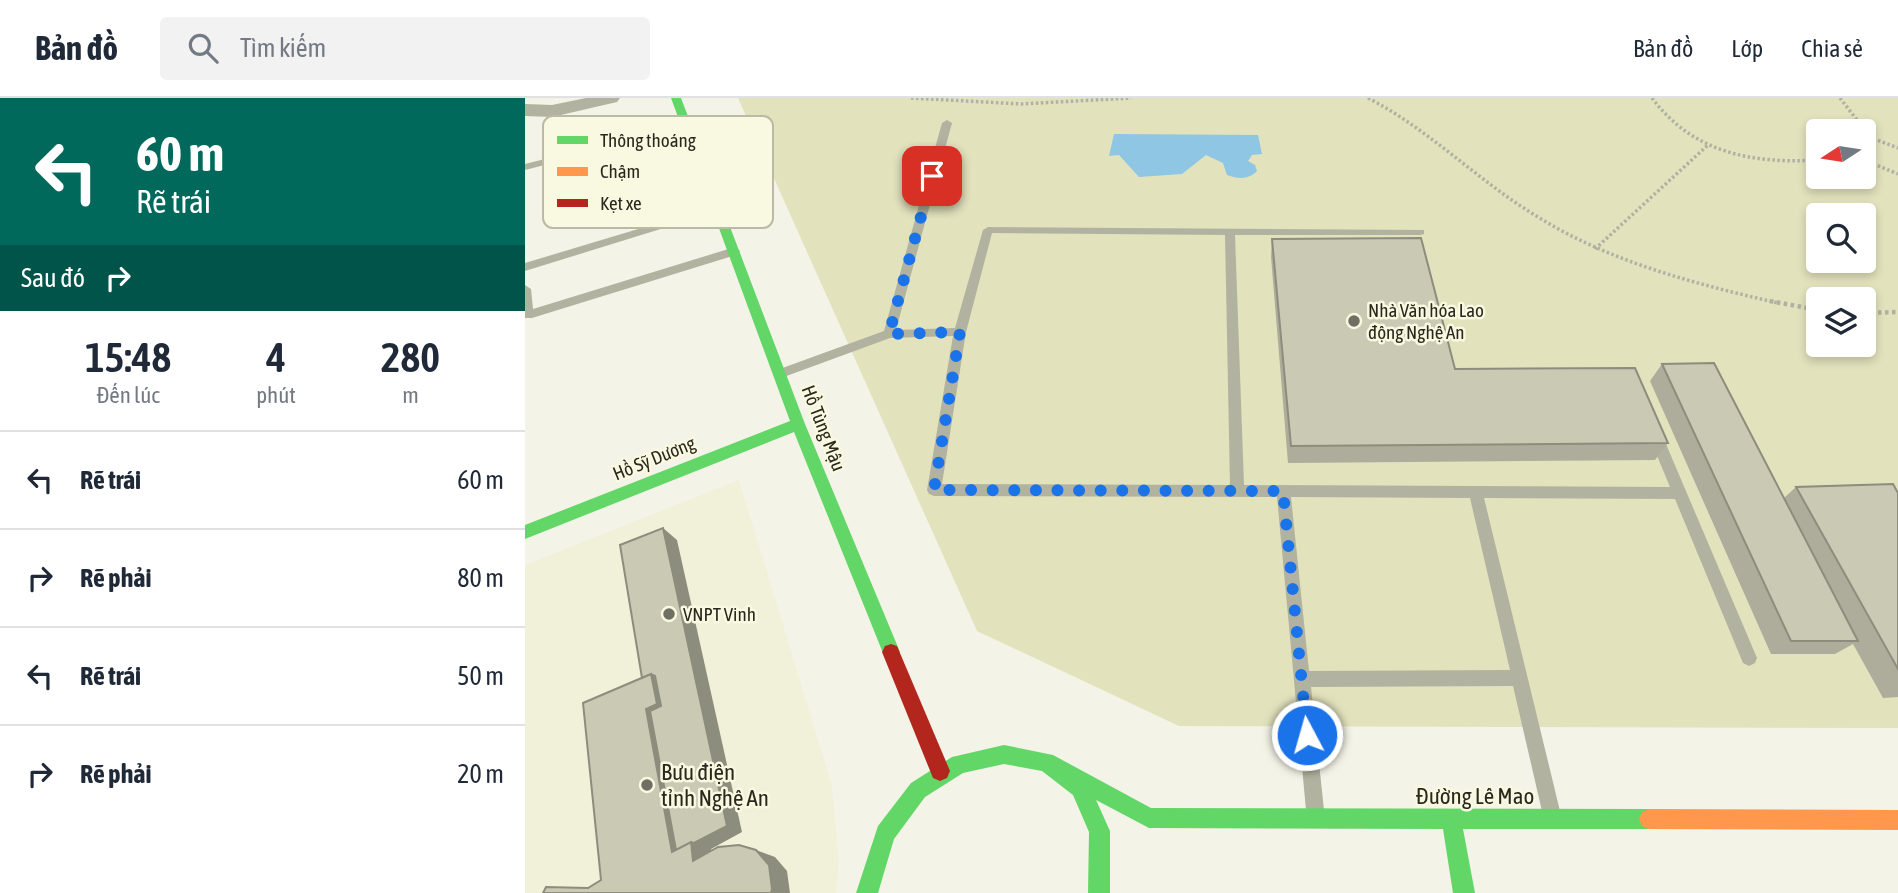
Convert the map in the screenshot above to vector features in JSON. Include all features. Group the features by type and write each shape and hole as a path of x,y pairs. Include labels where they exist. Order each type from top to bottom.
{"main road":[{"name":"Hồ Tùng Mậu","path":"677,98 683,116"},
{"name":"Hồ Tùng Mậu","path":"726,228 798,424 940,771"},
{"name":"Hồ Sỹ Dương","path":"525,532 798,424"},
{"name":"Đường Lê Mao","path":"867,893 874,858 890,822 913,792 940,771 974,756 1006,752 1036,757 1113,801 1149,818 1898,820"},
{"path":"1063,772 1086,798 1098,827 1103,863 1099,893"},
{"path":"1451,819 1464,893"}],"street":[{"path":"525,110 552,111 611,98"}],"lane":[{"path":"889,334 947,123"},
{"path":"525,167 543,162"},
{"path":"525,267 653,228"},
{"path":"1420,232 988,230 960,332 934,490 1678,493"},
{"path":"1230,231 1237,491"},
{"path":"525,289 528,315 735,251"},
{"path":"781,373 889,334 960,332"},
{"path":"1648,417 1749,658"},
{"path":"1283,491 1316,818"},
{"path":"1476,492 1553,820"},
{"path":"1301,679 1521,678"}],"path":[{"path":"911,98 1094,103 1131,98"},
{"path":"1369,98 1411,123 1479,177 1538,217 1595,249 1694,281 1785,306 1806,309"},
{"path":"1652,98 1660,113 1680,130 1708,145 1745,156 1783,162 1806,161"},
{"path":"1840,98 1856,119"},
{"path":"1876,140 1898,148"},
{"path":"1595,249 1708,145"},
{"path":"1876,165 1898,174"},
{"path":"1876,313 1898,312"}],"shaded area":[{"path":"738,98 1898,98 1898,728 1179,726 977,631 773,176 773,116 746,116"},
{"path":"739,480 832,786 839,863 836,893 525,893 525,565"}],"water":[{"path":"1114,134 1258,135 1262,154 1252,155 1248,161 1255,165 1257,171 1247,177 1227,175 1223,163 1206,155 1182,174 1139,177 1119,155 1109,156"}],"building":[{"name":"Nhà Văn hóa Lao động Nghệ An","path":"1421,238 1455,369 1635,368 1668,443 1291,446 1272,239"},
{"path":"1714,363 1858,641 1791,641 1662,364"},
{"path":"1893,484 1898,493 1898,669 1796,487"},
{"path":"663,528 727,826 676,850 650,711 661,706 655,676 651,674 642,678 620,545"},
{"name":"Bưu điện tỉnh Nghệ An","path":"651,674 657,704 646,709 672,852 691,842 693,861 718,847 739,845 756,850 769,865 771,893 543,893 546,887 588,888 601,880 583,703"}],"traffic: fast":[{"path":"676,98 683,116"},
{"path":"725,228 798,424 891,652"},
{"path":"525,532 798,424"},
{"path":"867,893 885,834 918,790 959,764 1004,754 1046,762 1080,788 1099,831 1099,893"},
{"path":"1063,772 1149,818 1649,819"},
{"path":"1451,819 1464,893"}],"traffic: slow":[{"path":"1649,819 1898,820"}],"traffic: jam":[{"path":"891,652 940,771"}],"place":[{"name":"Nhà Văn hóa Lao động Nghệ An","path":"1354,321"},
{"name":"VNPT Vinh","path":"669,614"},
{"name":"Bưu điện tỉnh Nghệ An","path":"647,785"}],"route":[{"path":"932,176 889,334 960,332 934,490 1283,491 1307,735"}]}
